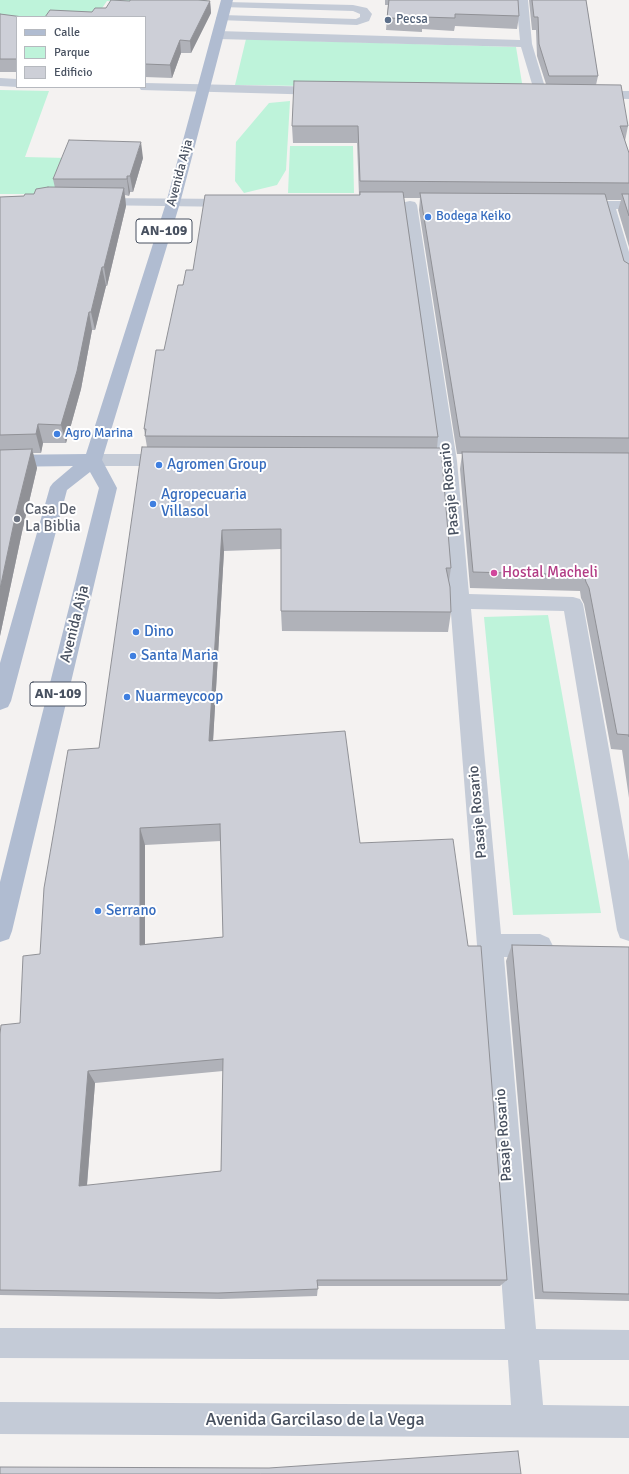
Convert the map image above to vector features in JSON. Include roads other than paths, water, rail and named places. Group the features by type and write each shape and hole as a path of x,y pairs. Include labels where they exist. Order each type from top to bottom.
{"main road":[{"name":"Avenida Aija","path":"0,931 108,488 93,460 173,203 225,8"},
{"path":"0,461 93,460"},
{"path":"0,701 59,487 93,460"}],"street":[{"path":"522,0 526,44 541,94"},
{"path":"225,8 353,8 363,10 366,14 365,18 352,22 225,8"},
{"path":"218,35 526,44"},
{"path":"0,82 16,82"},
{"path":"146,87 336,91"},
{"path":"525,94 557,95"},
{"path":"579,95 629,96"},
{"path":"86,202 244,203"},
{"name":"Pasaje Rosario","path":"410,205 448,461 490,945 520,1345 528,1421"},
{"path":"568,205 629,205"},
{"path":"608,205 629,277"},
{"path":"93,460 188,460"},
{"path":"460,601 573,604 624,942"},
{"path":"490,945 559,946"},
{"path":"0,1343 629,1345"},
{"name":"Avenida Garcilaso de la Vega","path":"0,1418 629,1422"}],"place":[{"name":"Pecsa","path":"388,20"},
{"name":"Bodega Keiko","path":"428,217"},
{"name":"Agro Marina","path":"57,434"},
{"name":"Agromen Group","path":"159,465"},
{"name":"Agropecuaria Villasol","path":"153,504"},
{"name":"Casa De La Biblia","path":"17,519"},
{"name":"Hostal Macheli","path":"494,573"},
{"name":"Dino","path":"136,632"},
{"name":"Santa Maria","path":"133,656"},
{"name":"Nuarmeycoop","path":"127,697"},
{"name":"Serrano","path":"98,911"}]}
